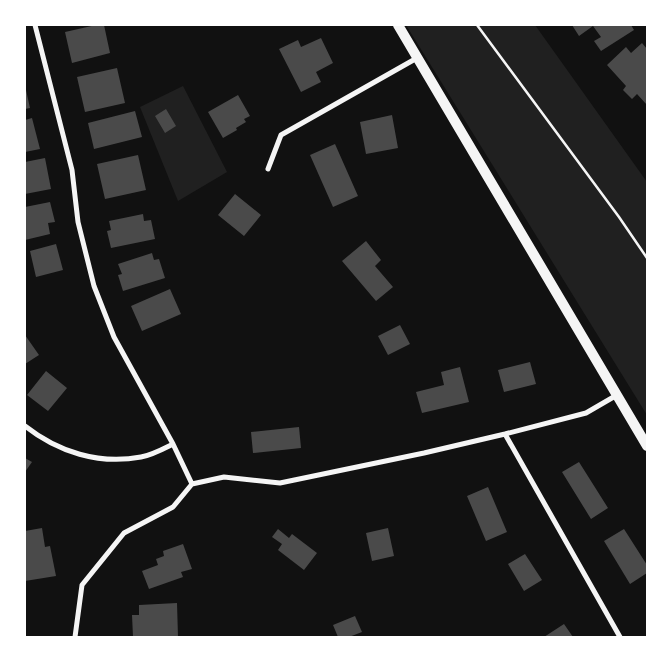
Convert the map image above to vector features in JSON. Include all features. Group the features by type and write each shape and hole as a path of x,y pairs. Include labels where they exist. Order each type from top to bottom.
{"main road":[{"path":"398,25 647,446"}],"street":[{"path":"35,25 72,170 78,222 94,286 114,337 173,444 192,484"},
{"path":"268,169 282,136 417,58"},
{"path":"75,637 82,585 124,532 173,507 192,484 224,477 280,483 424,453 586,414 617,395"},
{"path":"25,426 49,442 82,456 100,459 143,457 173,444"},
{"path":"506,434 620,637"}],"path":[{"path":"477,25 619,217 647,258"}],"shaded area":[{"path":"406,25 535,25 647,182 647,415"},
{"path":"183,86 227,172 178,201 140,107"}],"building":[{"path":"104,25 110,53 72,63 65,32"},
{"path":"572,25 631,25 634,30 601,51 594,41 601,37 593,26 579,36"},
{"path":"321,38 333,63 316,72 321,82 301,92 279,49 298,40 301,47"},
{"path":"642,43 647,49 647,105 637,94 632,99 623,90 626,86 607,65 626,47 631,53"},
{"path":"117,68 125,103 85,112 77,77"},
{"path":"25,91 30,108 25,109"},
{"path":"238,95 250,116 244,119 246,122 236,128 237,130 223,138 208,112"},
{"path":"166,109 176,126 165,133 155,116"},
{"path":"135,111 142,137 94,149 88,123"},
{"path":"392,115 398,148 366,154 360,122"},
{"path":"32,118 40,149 25,152 25,120"},
{"path":"335,144 358,196 333,207 310,155"},
{"path":"138,155 146,190 105,199 97,164"},
{"path":"45,158 51,189 25,194 25,162"},
{"path":"235,194 261,215 244,236 218,215"},
{"path":"50,202 55,222 48,223 50,234 25,240 25,207"},
{"path":"143,214 144,221 151,220 155,239 111,248 107,231 111,230 109,221"},
{"path":"366,241 381,260 375,266 393,287 376,301 342,261"},
{"path":"56,244 63,270 36,277 30,251"},
{"path":"152,253 154,260 159,259 165,278 123,291 118,275 122,274 118,264"},
{"path":"170,289 181,314 142,331 131,306"},
{"path":"400,325 410,344 388,355 378,336"},
{"path":"25,335 39,355 25,364"},
{"path":"530,362 536,384 504,392 498,370"},
{"path":"460,367 469,402 422,413 416,392 444,385 441,372"},
{"path":"46,371 67,388 48,411 27,395"},
{"path":"299,427 301,448 253,453 251,432"},
{"path":"25,458 32,462 25,472"},
{"path":"579,462 608,508 591,519 562,472"},
{"path":"488,487 507,532 486,541 467,496"},
{"path":"42,528 45,547 50,546 56,576 25,581 25,531"},
{"path":"388,528 394,556 372,561 366,533"},
{"path":"278,529 289,538 292,534 317,553 304,570 278,550 282,544 272,537"},
{"path":"624,529 647,565 647,573 630,584 604,541"},
{"path":"183,544 192,569 181,572 183,577 149,589 142,571 158,565 156,559 164,556 163,551"},
{"path":"525,554 542,580 524,591 508,564"},
{"path":"177,603 178,637 133,637 132,615 139,615 139,605"},
{"path":"355,616 362,632 349,637 338,637 333,625"},
{"path":"564,624 573,637 544,637"}]}
